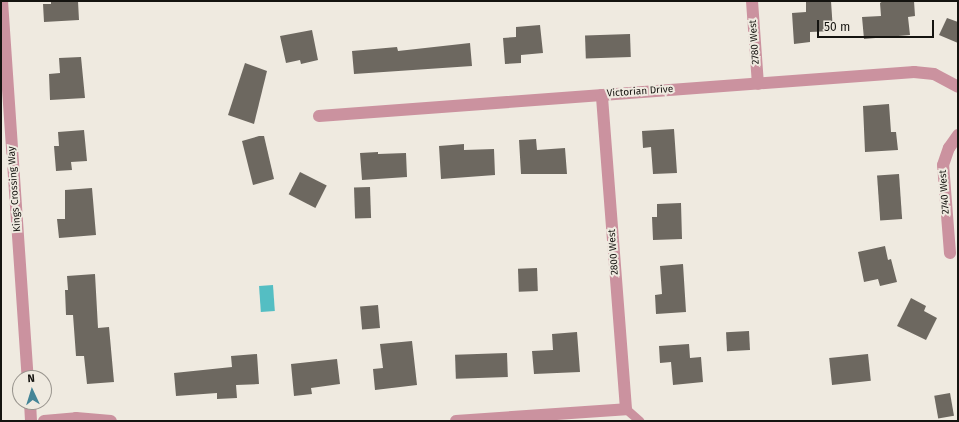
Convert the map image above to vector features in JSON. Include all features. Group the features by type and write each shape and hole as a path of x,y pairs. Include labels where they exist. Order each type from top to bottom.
{"street":[{"name":"Kings Crossing Way","path":"2,1 6,132 27,370"},
{"name":"2780 West","path":"752,1 758,84"},
{"name":"Victorian Drive","path":"320,116 924,72 943,77 958,87"},
{"name":"2800 West","path":"602,95 626,409"},
{"name":"2740 West","path":"950,253 943,165 949,148 958,135"},
{"path":"456,421 626,409"},
{"path":"30,410 31,421"},
{"path":"44,421 76,418 111,421"}],"lane":[{"path":"626,409 640,421"}],"water":[{"path":"273,285 275,311 261,312 259,286"}],"building":[{"path":"51,1 78,1 79,20 44,22 43,4 51,4"},
{"path":"831,1 833,31 810,32 810,42 794,44 792,13 806,12 806,2"},
{"path":"883,1 914,1 915,16 908,17 910,35 864,39 862,17 881,16 880,3"},
{"path":"947,18 958,22 958,43 939,35"},
{"path":"540,25 543,53 521,55 521,63 505,64 503,38 516,37 516,27"},
{"path":"312,30 318,60 301,64 300,60 286,63 280,36"},
{"path":"630,34 631,57 586,59 585,36"},
{"path":"470,43 472,66 354,74 352,51 397,47 398,51"},
{"path":"81,57 85,98 50,100 49,74 60,73 59,58"},
{"path":"245,63 267,71 254,124 228,115"},
{"path":"889,104 891,132 896,132 898,150 865,152 863,106"},
{"path":"674,129 677,173 653,174 651,147 643,148 642,131"},
{"path":"84,130 87,161 71,162 72,170 56,171 54,146 59,146 58,132"},
{"path":"264,136 274,179 253,185 242,141"},
{"path":"536,139 537,150 565,148 567,174 521,174 519,140"},
{"path":"464,144 464,150 494,149 495,175 441,179 439,146"},
{"path":"378,152 378,154 406,153 407,177 362,180 360,153"},
{"path":"300,172 327,186 315,208 289,194"},
{"path":"899,174 902,219 880,220 877,176"},
{"path":"370,187 371,218 355,219 354,188"},
{"path":"92,188 96,235 59,238 57,219 65,219 65,190"},
{"path":"681,203 682,239 653,240 652,217 657,217 657,204"},
{"path":"885,246 888,260 891,259 897,282 880,286 878,279 864,282 858,252"},
{"path":"683,264 686,312 656,314 655,295 662,294 660,266"},
{"path":"537,268 538,291 519,292 518,269"},
{"path":"95,274 98,328 109,327 114,382 87,384 84,356 76,356 73,315 66,315 65,290 68,290 67,276"},
{"path":"911,298 926,306 924,311 937,318 926,340 897,326"},
{"path":"378,305 380,328 362,329 360,307"},
{"path":"749,331 750,350 727,351 726,332"},
{"path":"577,332 580,372 534,374 532,351 553,350 552,334"},
{"path":"412,341 417,385 375,390 373,369 383,368 380,344"},
{"path":"689,344 690,358 701,357 703,382 673,385 671,362 660,363 659,346"},
{"path":"507,353 508,377 456,379 455,355"},
{"path":"257,354 259,384 236,385 237,398 217,399 217,393 176,396 174,373 232,367 231,356"},
{"path":"868,354 871,381 832,385 829,358"},
{"path":"337,359 340,384 311,388 312,394 294,396 291,364"},
{"path":"950,393 954,416 938,418 934,396"}]}
